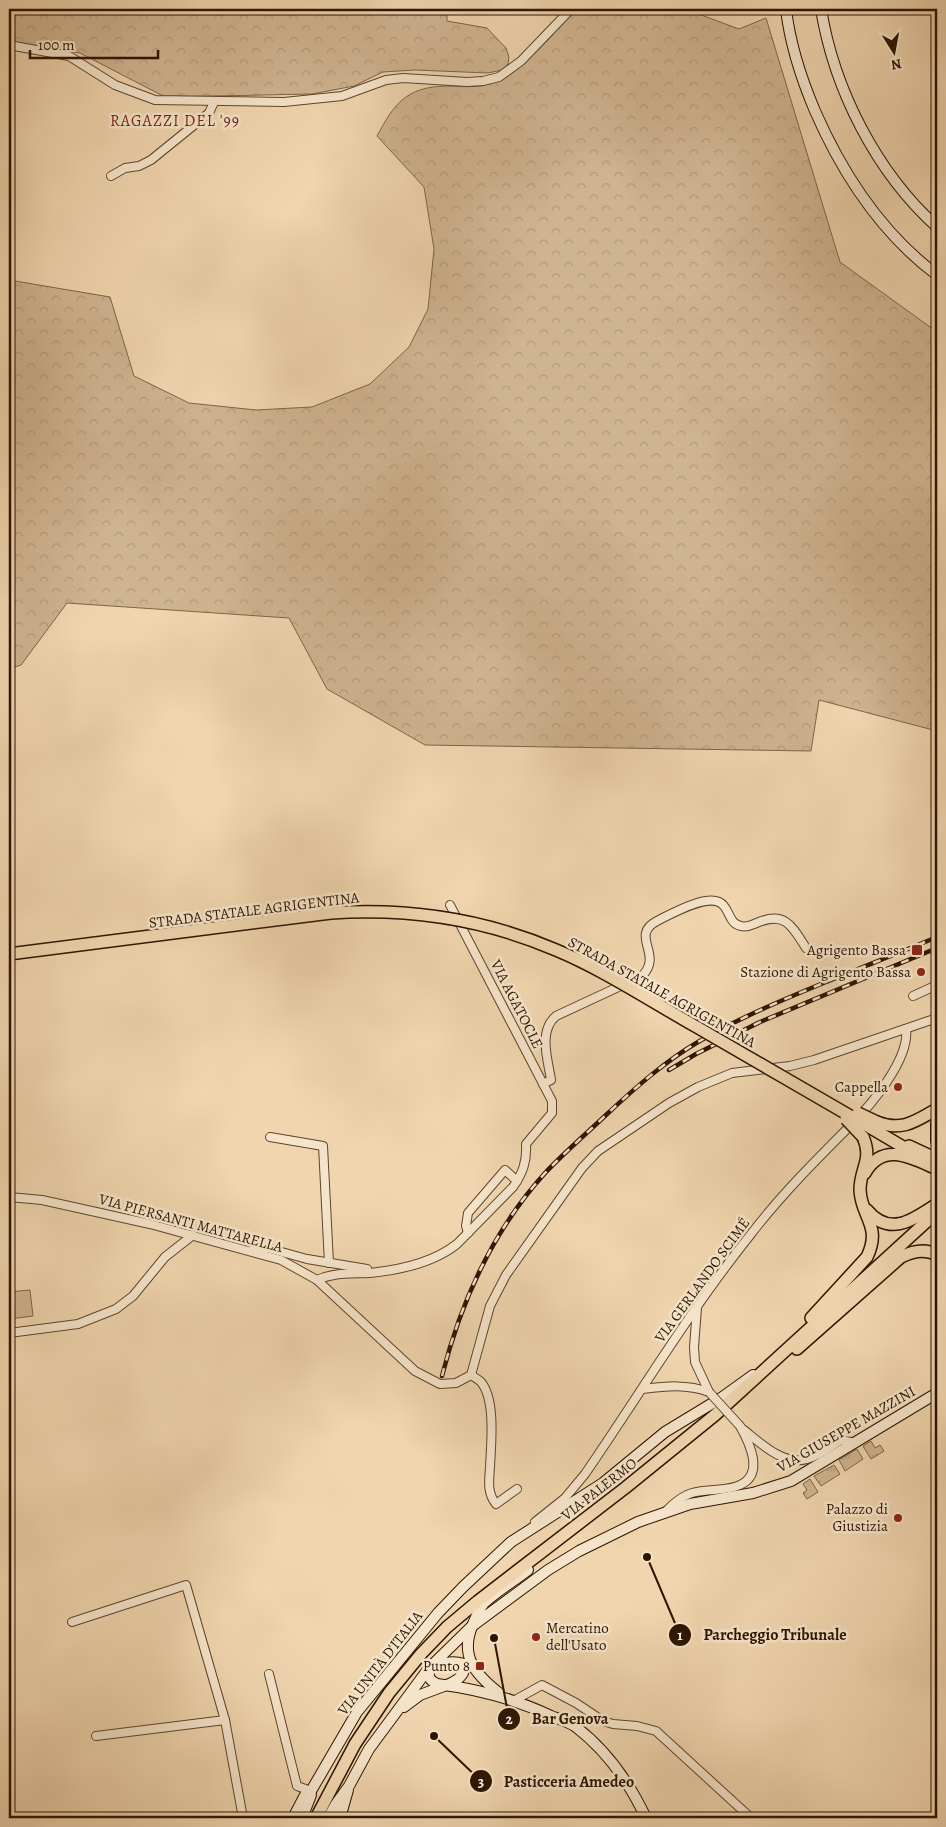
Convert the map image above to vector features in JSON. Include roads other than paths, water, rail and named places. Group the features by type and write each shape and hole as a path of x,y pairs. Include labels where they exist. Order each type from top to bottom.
{"main road":[{"name":"STRADA STATALE AGRIGENTINA","path":"9,954 361,911 401,912 445,917 486,926 557,950 617,981 795,1084"},
{"path":"795,1084 937,1159"},
{"path":"783,1352 816,1312 867,1257 872,1246 873,1236 860,1191 868,1152 863,1137 850,1122 795,1084"},
{"path":"874,1125 904,1126 937,1109"},
{"path":"937,1123 937,1141"},
{"path":"874,1125 937,1168"},
{"path":"863,1177 868,1167 876,1160 893,1154 902,1154 937,1168"},
{"path":"864,1206 877,1219 888,1224 900,1224 911,1221 937,1204"},
{"name":"VIA PALERMO","path":"316,1818 355,1744 389,1693 421,1654 447,1627 478,1600 626,1488 715,1415 937,1212"},
{"path":"626,1488 669,1462 901,1257 915,1251 932,1252 937,1255"}],"street":[{"path":"9,45 69,56 115,85 155,100 284,102 342,96 386,80 403,78 467,82 483,81 498,77 511,69 571,9"},
{"path":"786,9 788,30 800,72 818,118 837,158 872,211 911,254 937,275"},
{"path":"821,9 836,68 858,121 884,166 906,195 937,227"},
{"path":"111,176 125,168 139,166 151,160 209,113 214,102"},
{"path":"543,1084 551,1080 546,1034 547,1026 551,1020 642,976 650,963 650,953 645,939 646,931 657,920 699,902 713,900 724,905 734,922 741,926 749,926 774,917 785,920 806,948"},
{"name":"VIA AGATOCLE","path":"450,905 552,1101 552,1113 526,1144 527,1158 517,1181"},
{"path":"913,996 937,985"},
{"path":"517,1488 496,1504 492,1499 489,1485 490,1406 481,1382 471,1374 490,1306 497,1290 576,1176 598,1151 669,1103 698,1087 732,1073 790,1066 814,1060 937,1018"},
{"name":"VIA GERLANDO SCIMÉ","path":"511,1542 565,1498 580,1480 643,1389 697,1306 751,1233 798,1179 870,1106 901,1057 907,1038 906,1030"},
{"path":"270,1137 323,1146 329,1264"},
{"path":"317,1280 330,1274 376,1272 396,1269 437,1258 457,1244 468,1233 517,1181 505,1170 468,1212 466,1226 468,1233"},
{"name":"VIA PIERSANTI MATTARELLA","path":"9,1197 102,1209 281,1260 317,1280 415,1371 440,1384 456,1383 471,1374"},
{"path":"9,1333 78,1324 116,1309 133,1296 165,1257 193,1235"},
{"path":"249,1250 267,1248 329,1264 370,1269 376,1272"},
{"path":"697,1306 694,1347 695,1362 709,1392 740,1426 771,1450 795,1460 812,1457 842,1440 855,1443"},
{"name":"VIA UNITÀ D'ITALIA","path":"301,1816 305,1795 311,1791 357,1712 438,1613 463,1587 511,1542 603,1483 665,1432 721,1398 783,1352"},
{"path":"643,1389 683,1386 696,1387 709,1392"},
{"name":"VIA GIUSEPPE MAZZINI","path":"328,1818 349,1786 369,1749 429,1668 471,1627 548,1570 579,1551 638,1522 665,1512 690,1504 753,1493 783,1485 937,1393"},
{"path":"665,1512 677,1500 688,1494 728,1488 745,1482 753,1466 753,1456 740,1426"},
{"path":"446,1685 462,1676 465,1669 467,1639 471,1627 484,1604 534,1564 560,1538"},
{"path":"72,1622 186,1585 225,1720 244,1818"},
{"path":"467,1639 470,1660 475,1672"},
{"path":"503,1697 464,1664 449,1662 429,1668 428,1677 437,1684 480,1690 503,1697 515,1700 574,1726 599,1749 621,1776 646,1818"},
{"path":"269,1674 297,1786 311,1791"},
{"name":"VIA GIUSEPPE MAZZINI","path":"393,1715 420,1696 446,1685"},
{"path":"515,1700 542,1685 576,1703 603,1721 656,1730 751,1818"},
{"path":"96,1736 225,1720"},
{"name":"VIA GIUSEPPE MAZZINI","path":"340,1818 349,1786"}],"railway":[{"path":"442,1376 469,1294 495,1242 510,1218 546,1172 628,1095 673,1058 728,1026 790,997 937,937"},
{"path":"669,1070 696,1054 760,1022 937,948"}],"place":[{"name":"Agrigento Bassa","path":"917,950"},
{"name":"Stazione di Agrigento Bassa","path":"921,972"},
{"name":"Cappella","path":"898,1087"},
{"name":"Palazzo di Giustizia","path":"898,1518"},
{"name":"Parcheggio Tribunale","path":"647,1557"},
{"name":"Mercatino dell'Usato","path":"536,1637"},
{"name":"Bar Genova","path":"494,1638"},
{"name":"Punto 8","path":"480,1666"},
{"name":"Pasticceria Amedeo","path":"434,1736"}],"district":[{"name":"RAGAZZI DEL '99","path":"175,121"}]}
